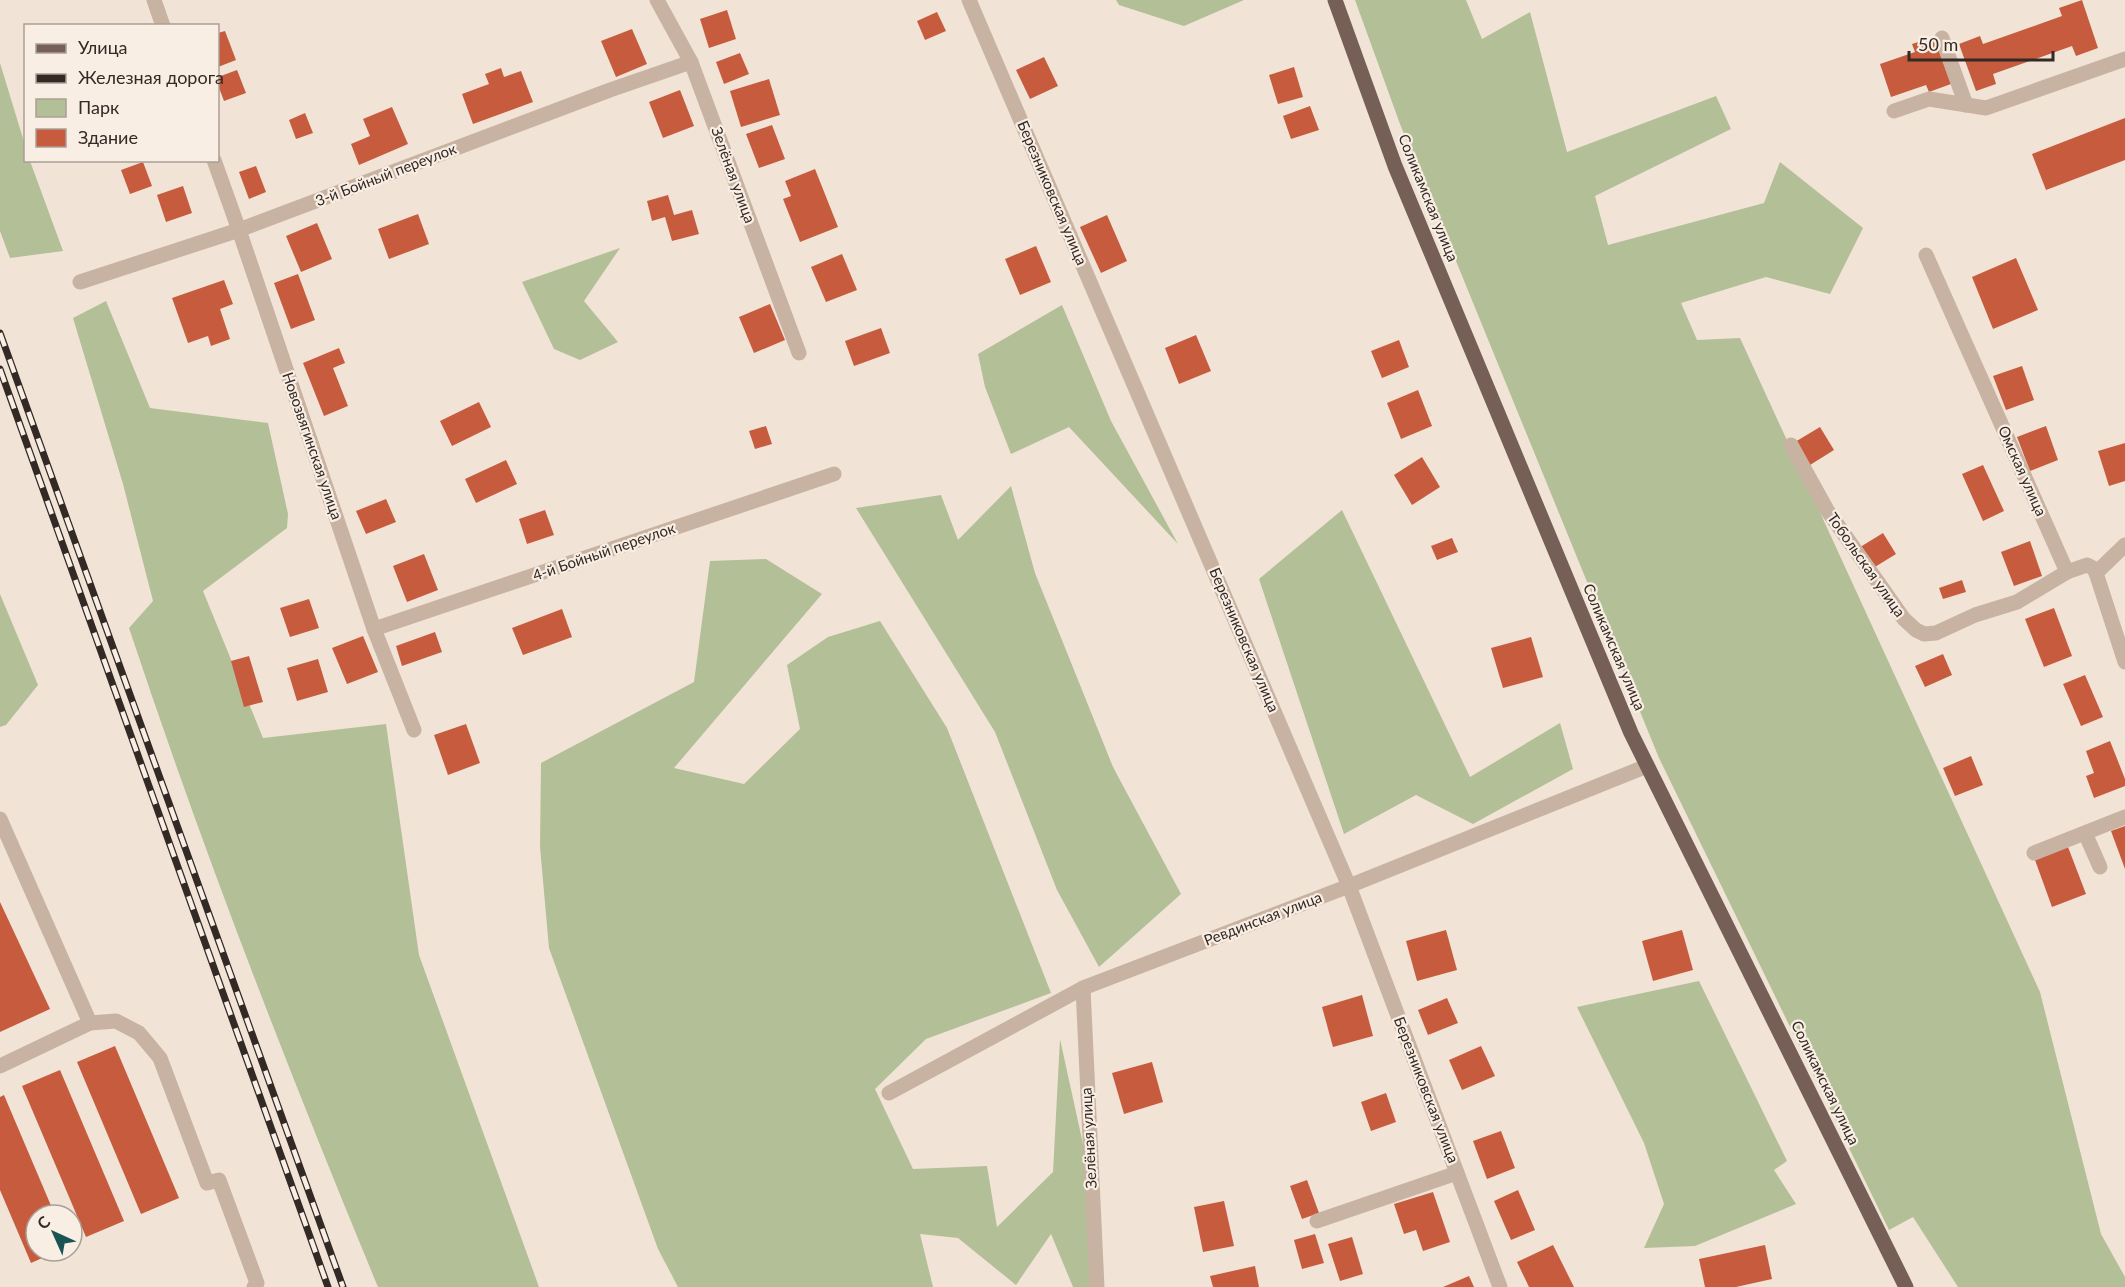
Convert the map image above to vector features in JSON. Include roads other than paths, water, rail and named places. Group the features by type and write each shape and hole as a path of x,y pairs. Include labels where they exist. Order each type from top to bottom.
{"main road":[{"name":"Соликамская улица","path":"1335,0 1395,166 1631,733 1906,1287"}],"street":[{"path":"154,0 162,24"},
{"name":"Зелёная улица","path":"657,0 691,62 799,353"},
{"name":"Березниковская улица","path":"969,0 1349,885 1500,1287"},
{"path":"1942,38 1966,105"},
{"path":"1894,111 1929,99 1986,108 2125,59"},
{"name":"3-й Бойный переулок","path":"80,282 240,230 599,94 691,62"},
{"name":"Новозвягинская улица","path":"214,162 240,230 374,629 414,730"},
{"name":"Омская улица","path":"1926,255 2067,572"},
{"name":"Тобольская улица","path":"1791,446 1827,510 1904,619 1924,634 1936,633 1975,615 2017,602 2067,572"},
{"name":"4-й Бойный переулок","path":"374,629 834,474"},
{"path":"2096,573 2125,545"},
{"path":"2067,572 2087,565 2093,568 2125,662"},
{"name":"Ревдинская улица","path":"889,1092 1083,988 1647,766"},
{"path":"2034,854 2125,817"},
{"path":"0,819 90,1023"},
{"path":"2085,833 2100,867"},
{"name":"Зелёная улица","path":"1083,988 1097,1287"},
{"path":"0,1066 90,1023 116,1021 139,1033 160,1058 207,1183 219,1180 257,1283 254,1287"},
{"path":"1317,1221 1457,1173"}],"railway":[{"path":"0,333 343,1287"},
{"path":"0,369 328,1287"}]}
